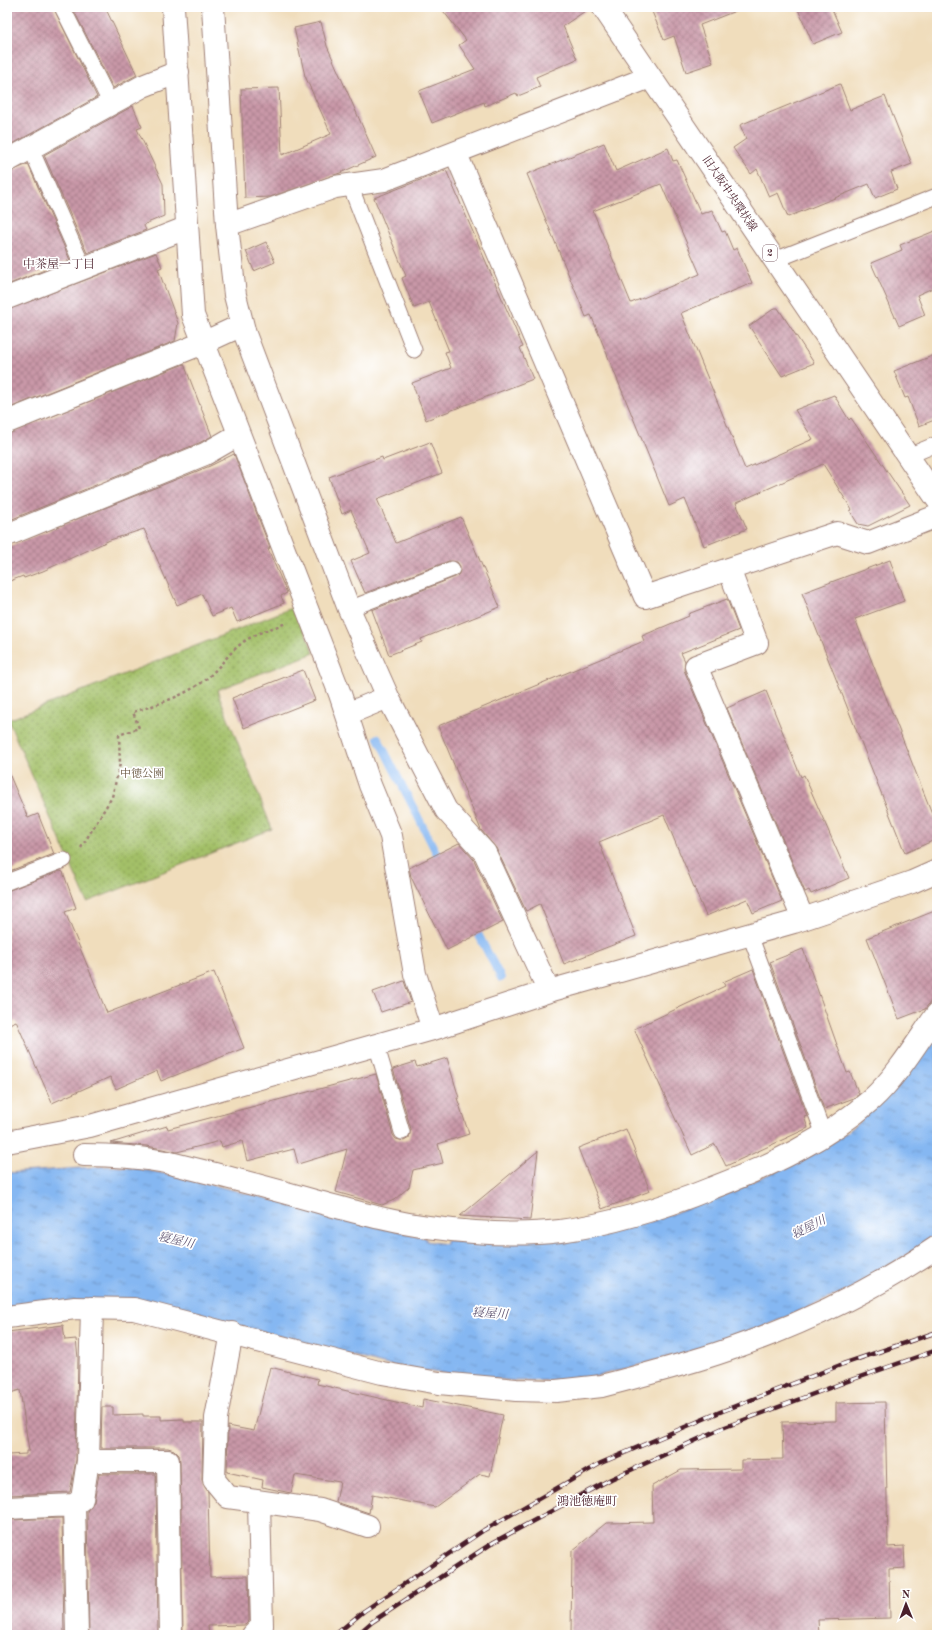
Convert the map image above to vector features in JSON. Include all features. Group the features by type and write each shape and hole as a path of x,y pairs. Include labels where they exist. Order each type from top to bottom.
{"street":[{"path":"173,7 191,309 238,434 310,616 370,785 393,842 415,974 433,1029"},
{"path":"213,7 227,225 235,295 242,325 296,472 349,609 388,696 446,810 485,853 549,991"},
{"name":"旧大阪中央環状線","path":"603,7 937,499"},
{"path":"7,160 30,149 143,86 178,72"},
{"path":"227,225 335,187 384,180 456,154 650,77"},
{"path":"456,154 645,597 837,533 868,543 937,516"},
{"path":"7,298 186,228"},
{"path":"7,422 204,343 242,325"},
{"path":"7,536 205,454 238,434"},
{"path":"729,569 757,643 696,666 804,919"},
{"path":"346,714 388,696"},
{"path":"7,1142 90,1126 433,1029 549,991 804,919 912,882 937,871"},
{"path":"84,1155 144,1158 166,1162 398,1222 454,1230 491,1233 560,1231 648,1212 745,1176 811,1144 854,1114 874,1097 890,1079 937,1014"},
{"path":"7,1317 38,1312 92,1308 134,1309 232,1333 382,1373 439,1382 516,1390 582,1389 602,1386 736,1348 852,1298 893,1276 937,1247"},
{"path":"7,1508 74,1505 82,1499 88,1461 92,1308"},
{"path":"232,1333 216,1418 214,1480 228,1497 320,1510 368,1526"},
{"path":"88,1461 168,1461 171,1635"},
{"path":"253,1635 262,1626 259,1502"},
{"path":"74,1505 77,1635"}],"lane":[{"path":"62,7 111,104"},
{"path":"30,149 83,267"},
{"path":"350,185 414,350"},
{"path":"775,260 937,196"},
{"path":"908,456 937,444"},
{"path":"349,609 452,569"},
{"path":"7,882 64,860"},
{"path":"750,935 824,1136"},
{"path":"376,1044 402,1132"}],"path":[{"path":"64,860 77,853 112,798 120,764 119,735 139,728 134,712 164,703 198,685 218,670 241,644 255,634 310,616"}],"green space":[{"name":"中徳公園","path":"294,607 314,653 217,690 272,829 87,902 8,720"}],"water":[{"name":"寝屋川","path":"937,1031 937,1237 848,1290 733,1340 582,1380 515,1381 440,1373 383,1364 241,1326 7,1307 7,1173 111,1166 140,1169 176,1176 426,1238 426,1241 446,1244 446,1240 493,1243 650,1222 715,1198 814,1154 836,1140 858,1124"}],"building":[{"path":"7,7 53,7 97,97 7,147"},
{"path":"72,7 105,7 137,75 113,88"},
{"path":"440,7 591,7 563,26 577,59 536,77 540,87 518,96 516,93 485,106 484,102 432,123 419,91 475,69 459,45 466,40"},
{"path":"650,7 743,8 700,25 713,63 686,72 674,36 664,40"},
{"path":"797,7 831,7 842,32 813,44"},
{"path":"321,22 327,46 376,157 340,173 270,197 245,198 241,89 279,88 282,155 331,134 305,76 294,28"},
{"path":"840,84 850,110 885,96 912,164 891,172 897,189 875,198 869,184 788,217 778,193 769,197 757,169 751,174 733,148 746,139 740,125"},
{"path":"133,106 142,127 137,129 163,184 164,216 145,224 144,226 146,230 87,253 44,155"},
{"path":"604,143 616,171 668,148 673,161 677,160 701,214 712,210 722,232 725,231 733,250 737,248 752,283 681,313 745,469 813,439 795,410 834,395 849,420 851,418 910,505 868,526 858,524 850,511 852,510 823,464 736,503 747,529 704,546 685,499 669,506 591,315 586,317 527,174","holes":["661,184 700,274 631,303 593,211"]},
{"path":"28,164 70,260 7,285 7,173"},
{"path":"446,170 523,347 520,348 533,379 426,420 412,383 451,368 445,352 449,351 429,302 414,308 402,278 406,276 374,198"},
{"path":"937,230 937,286 917,295 925,315 899,326 871,263 902,250 900,245"},
{"path":"266,242 275,262 254,271 246,251"},
{"path":"156,253 162,267 158,269 178,323 175,341 7,409 7,310"},
{"path":"775,308 778,308 814,363 782,376 749,326"},
{"path":"937,354 937,419 919,426 908,397 905,398 894,371"},
{"path":"184,364 212,436 199,443 10,520 7,514 7,434"},
{"path":"430,442 442,473 377,499 396,543 461,517 500,607 421,639 422,642 389,655 372,610 455,577 459,574 460,566 457,562 449,561 365,593 351,561 370,553 351,510 342,514 329,477 382,457 383,460"},
{"path":"234,454 270,548 268,549 287,593 281,596 284,603 237,622 231,608 212,616 202,594 177,605 144,529 110,540 43,571 7,582 7,547 210,466"},
{"path":"890,560 904,601 855,619 937,826 937,839 905,853 802,593"},
{"path":"727,599 739,630 681,653 685,661 684,670 782,901 753,913 747,899 706,916 664,815 599,842 636,936 564,964 540,904 526,911 496,848 481,830 438,726 644,641 642,636 689,616 688,614"},
{"path":"303,670 315,700 244,728 232,698"},
{"path":"766,691 801,777 804,775 849,878 811,894 809,890 805,892 727,708"},
{"path":"7,769 28,818 38,814 54,854 7,872"},
{"path":"459,843 474,860 503,922 447,950 411,877 409,868"},
{"path":"60,871 63,872 76,908 65,912 107,1013 214,972 244,1048 161,1081 157,1071 116,1089 110,1077 52,1103 16,1021 7,1025 7,891"},
{"path":"937,910 937,993 925,1009 899,1019 867,938"},
{"path":"803,949 847,1073 850,1072 859,1094 854,1098 824,1109 770,962"},
{"path":"753,969 807,1116 804,1117 808,1128 726,1166 715,1144 692,1155 634,1029 725,986 723,982"},
{"path":"404,981 411,1002 381,1012 373,992"},
{"path":"447,1058 459,1098 457,1098 469,1134 438,1144 443,1163 413,1170 409,1187 394,1200 382,1205 336,1192 347,1149 298,1164 294,1149 247,1161 242,1141 222,1147 220,1141 177,1152 147,1146 111,1143 167,1126 168,1129 376,1074 393,1135 396,1139 404,1141 409,1138 411,1129 393,1069 415,1062 417,1067"},
{"path":"626,1129 650,1191 602,1209 578,1148"},
{"path":"538,1151 530,1220 460,1216"},
{"path":"63,1325 65,1340 76,1339 78,1358 76,1460 70,1492 10,1495 8,1455 26,1454 26,1451 29,1451 20,1390 7,1394 7,1332"},
{"path":"270,1367 318,1379 317,1384 422,1408 423,1399 503,1415 490,1476 480,1474 435,1507 372,1495 369,1513 336,1502 340,1482 295,1475 291,1493 262,1487 263,1480 227,1472 228,1426 254,1431"},
{"path":"885,1402 888,1547 904,1546 905,1568 889,1569 890,1618 818,1620 819,1635 571,1635 572,1551 606,1523 653,1522 652,1486 681,1470 741,1469 741,1460 783,1459 782,1422 836,1421 836,1403"},
{"path":"102,1407 113,1407 113,1415 143,1414 143,1416 161,1416 161,1420 184,1419 184,1422 203,1422 202,1480 208,1492 210,1577 248,1576 249,1621 245,1625 208,1626 209,1635 183,1635 179,1455 174,1450 168,1448 101,1448"},
{"path":"99,1474 156,1474 158,1635 89,1635 87,1511 94,1501"},
{"path":"62,1518 64,1635 7,1635 7,1520"}],"waterway":[{"path":"378,738 442,864"},
{"path":"474,926 501,978"}],"railway":[{"path":"335,1635 364,1611 484,1530 601,1463 720,1412 843,1364 937,1332"},
{"path":"357,1635 372,1622 494,1542 611,1479 725,1427 848,1381 937,1350"}],"district":[{"name":"中茶屋一丁目","path":"59,265"},
{"name":"鴻池徳庵町","path":"587,1502"}]}
